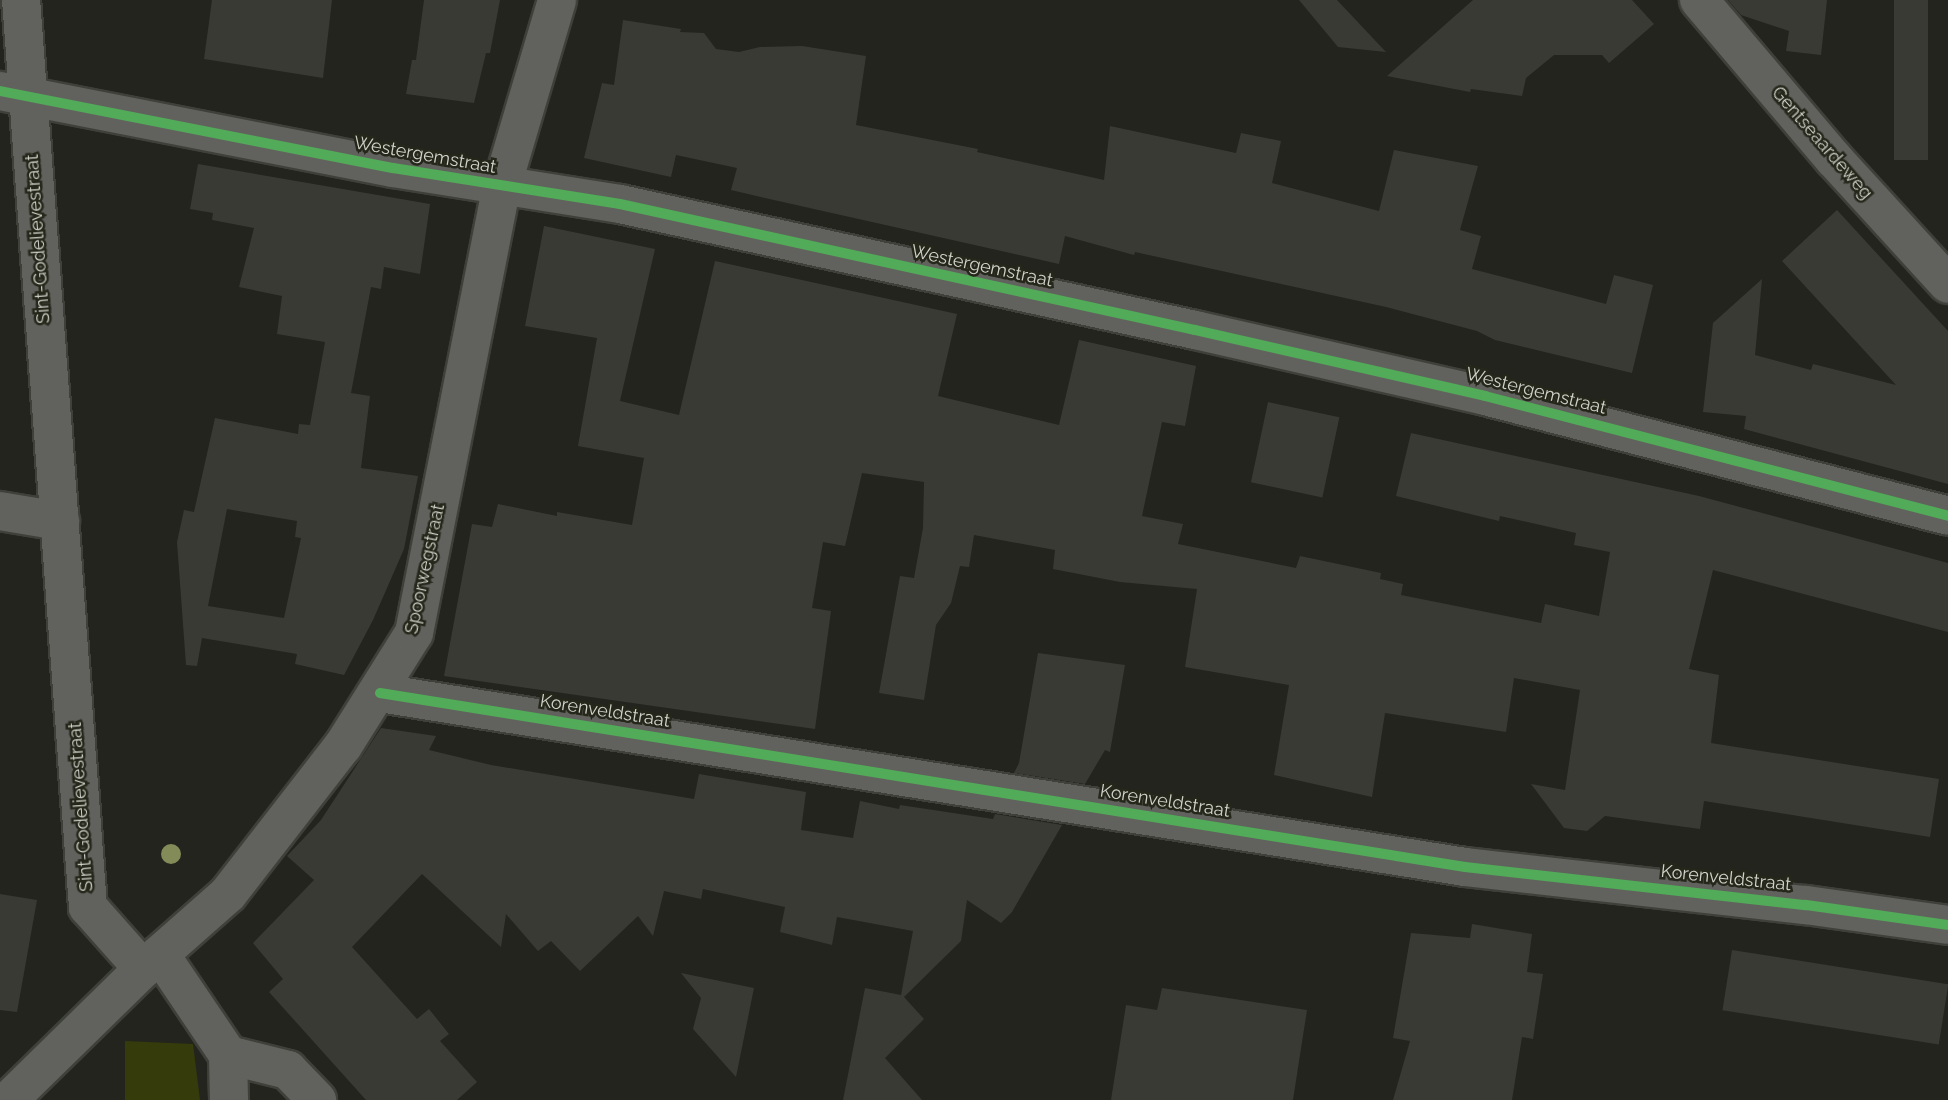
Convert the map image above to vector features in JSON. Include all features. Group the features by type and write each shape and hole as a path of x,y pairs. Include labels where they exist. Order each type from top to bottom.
{"street":[{"name":"Sint-Godelievestraat","path":"21,0 14,94 60,521 88,906 151,961"},
{"name":"Spoorwegstraat","path":"151,961 228,894 343,746 380,692 414,633 502,186 557,0"},
{"name":"Gentseaardeweg","path":"1699,0 1834,159 1948,284"},
{"name":"Westergemstraat","path":"14,94 250,142 620,204 1459,390 1948,516"},
{"path":"0,511 60,521"},
{"name":"Korenveldstraat","path":"380,692 1465,867 1806,905 1948,925"},
{"path":"9,1100 151,961 228,1055 288,1070 317,1100"},
{"path":"228,1055 229,1100"}],"green space":[{"path":"125,1041 193,1044 200,1100 125,1100"}],"building":[{"path":"212,0 332,0 323,78 204,59"},
{"path":"424,0 500,0 490,53 486,53 474,103 406,94 412,60 416,60"},
{"path":"1299,0 1337,0 1386,52 1338,47"},
{"path":"1473,0 1632,0 1654,24 1609,63 1602,55 1554,55 1526,78 1522,96 1471,89 1470,92 1387,76"},
{"path":"1728,0 1827,0 1821,55 1786,51 1789,31 1741,15"},
{"path":"1894,0 1928,0 1928,160 1894,160"},
{"path":"623,20 681,29 680,32 704,33 716,49 739,52 760,47 802,46 866,56 856,125 978,149 977,152 1104,180 1110,126 1236,153 1241,133 1281,141 1272,183 1379,211 1394,150 1478,166 1460,230 1481,236 1472,269 1606,304 1614,275 1653,285 1632,373 1495,340 1477,331 1386,307 1135,252 1134,255 1065,236 1059,264 765,198 731,190 737,168 676,155 671,177 584,158 602,83 614,85"},
{"path":"198,164 430,204 420,274 384,267 381,289 371,287 351,393 370,396 361,468 418,476 404,549 373,620 344,675 295,664 297,654 202,638 197,666 186,665 177,542 184,510 194,512 215,418 298,434 299,424 310,425 325,342 277,334 282,296 239,287 254,228 212,220 213,213 190,209","holes":["227,509 297,521 295,537 301,538 284,618 208,606"]},
{"path":"1837,210 1948,331 1948,484 1744,429 1746,416 1703,412 1713,323 1762,279 1755,355 1811,370 1813,364 1896,385 1782,261"},
{"path":"544,226 655,249 620,401 679,415 715,261 957,314 938,396 1059,425 1079,340 1196,366 1185,426 1162,422 1142,516 1183,524 1178,544 1296,568 1300,556 1381,573 1380,579 1403,584 1401,595 1541,623 1545,604 1599,616 1610,552 1574,545 1576,533 1500,516 1499,521 1396,496 1411,433 1699,496 1948,563 1948,632 1713,570 1689,669 1719,675 1711,743 1939,779 1930,837 1704,801 1700,829 1605,816 1587,831 1564,828 1531,784 1565,790 1580,690 1514,678 1506,732 1385,713 1372,797 1274,775 1289,685 1185,667 1197,589 1120,582 1053,569 1055,550 974,535 969,567 960,566 951,603 936,625 924,700 879,693 900,576 914,578 923,528 924,482 862,473 845,546 823,542 812,608 831,611 815,729 444,676 472,524 492,527 498,504 557,516 557,512 632,525 644,458 578,446 597,338 525,326"},
{"path":"1268,402 1339,417 1322,497 1251,482"},
{"path":"1038,653 1125,665 1110,752 1105,750 1085,784 1014,773 1019,763"},
{"path":"381,728 436,736 429,750 491,765 694,799 699,774 806,792 801,830 853,838 860,801 899,809 900,805 993,819 995,814 1062,825 1012,912 1001,923 967,900 961,941 904,997 924,1019 885,1058 922,1100 843,1100 865,988 901,995 913,931 837,917 832,945 780,932 785,907 703,889 701,899 664,891 653,936 638,916 580,971 551,941 538,951 506,914 501,947 422,874 352,947 417,1019 429,1009 449,1034 440,1041 477,1082 457,1100 366,1100 269,992 283,979 253,943 314,880 287,856 321,820"},
{"path":"0,894 37,900 17,1012 0,1010"},
{"path":"1472,924 1532,934 1527,972 1543,974 1533,1039 1522,1037 1512,1100 1393,1100 1410,1041 1393,1038 1411,933 1470,938"},
{"path":"1732,950 1948,984 1939,1045 1722,1010"},
{"path":"681,973 754,988 736,1077 693,1029 701,998"},
{"path":"1162,988 1307,1010 1293,1100 1111,1100 1126,1005 1157,1010"}],"cycle path":[{"path":"0,91 393,168 620,204 1485,396 1948,516"},
{"path":"380,693 1465,867 1806,905 1948,925"}]}
